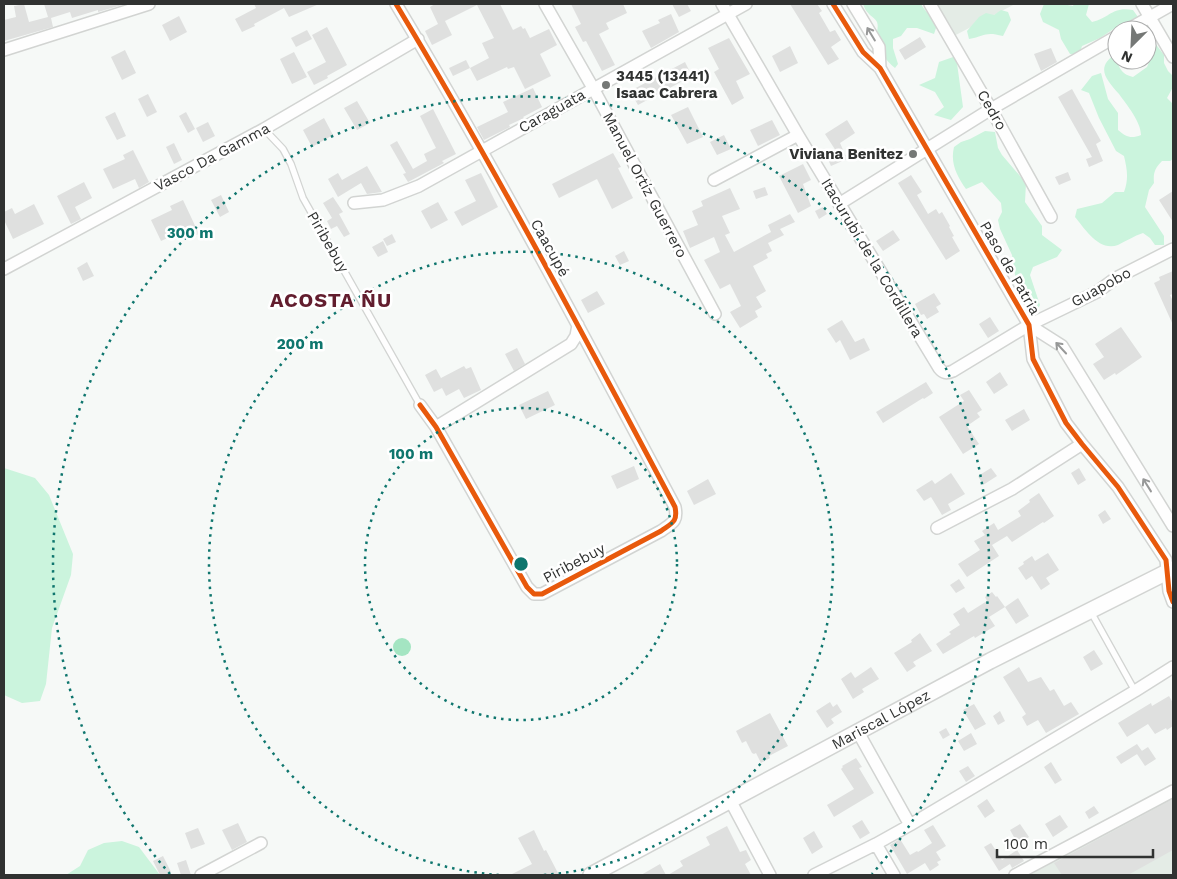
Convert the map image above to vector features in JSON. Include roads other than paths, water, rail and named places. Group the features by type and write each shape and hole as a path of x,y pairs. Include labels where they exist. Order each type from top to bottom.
{"street":[{"path":"4,50 149,4"},
{"name":"Caacupé","path":"396,4 482,150 675,507"},
{"name":"Manuel Ortíz Guerrero","path":"545,4 593,88 715,314"},
{"name":"Caraguata","path":"354,203 382,200 419,186 593,88 725,8 746,4"},
{"name":"Paso de Patria","path":"833,4 863,52 880,68 1029,324 1034,359 1066,422 1118,486 1166,560 1171,571 1169,591 1173,602"},
{"name":"Paso de Patria","path":"853,4 879,48 880,68"},
{"name":"Cedro","path":"930,4 1051,217"},
{"path":"1142,4 1173,57"},
{"path":"1144,20 1173,4"},
{"name":"Itacurubí de la Cordillera","path":"725,8 839,204 939,368 944,373 948,373 1029,324"},
{"name":"Vasco Da Gamma","path":"4,269 264,129 418,39"},
{"path":"839,204 926,148 1107,42"},
{"path":"714,180 798,135"},
{"name":"Guapobo","path":"1029,324 1097,292 1116,278 1173,249"},
{"name":"Paso de Patria","path":"1029,324 1062,346 1173,526"},
{"path":"436,427 571,344 576,336 578,325"},
{"name":"Piribebuy","path":"420,404 436,427 526,587 534,594 542,594 661,531 675,520 677,515 675,507"},
{"path":"937,528 1012,488 1082,444"},
{"name":"Mariscal López","path":"591,875 990,661 1171,571"},
{"path":"814,875 910,825 1135,691 1173,666"},
{"path":"858,732 910,825"},
{"path":"1015,875 1173,791"},
{"path":"730,800 770,875"},
{"path":"201,875 262,843"},
{"path":"876,844 894,875"}],"lane":[{"name":"Piribebuy","path":"264,129 283,149 291,164 303,198 420,404"},
{"path":"1091,612 1135,691"}],"place":[{"name":"3445 (13441) Isaac Cabrera","path":"606,85"},
{"name":"Viviana Benitez","path":"913,154"}],"district":[{"name":"ACOSTA ÑU","path":"331,300"}]}
